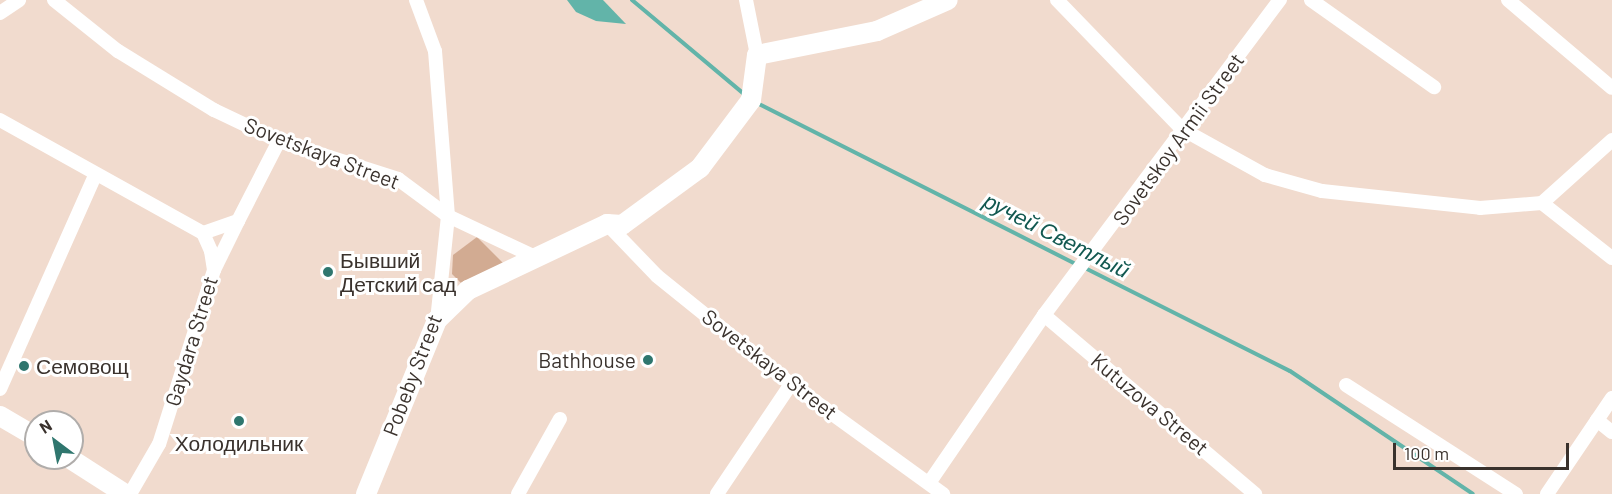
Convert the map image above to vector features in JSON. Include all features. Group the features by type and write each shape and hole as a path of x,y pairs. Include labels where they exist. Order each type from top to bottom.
{"street":[{"path":"0,13 19,0"},
{"name":"Sovetskaya Street","path":"54,0 118,51 214,110 279,141 398,179 448,216 536,257"},
{"name":"Pobeby Street","path":"366,494 437,320 448,216 435,51 416,0"},
{"path":"437,320 468,290 606,224 622,225 700,168 751,100 757,55 746,0"},
{"path":"757,55 877,31 948,0"},
{"path":"1057,0 1182,129 1265,175 1322,191 1480,208 1542,203 1612,140"},
{"name":"Sovetskoy Armii Street","path":"929,483 1044,315 1280,0"},
{"path":"1311,0 1434,87"},
{"path":"1508,0 1612,88"},
{"path":"0,120 95,176 203,233 238,221"},
{"path":"214,270 279,141"},
{"path":"0,389 95,176"},
{"path":"1542,203 1612,258"},
{"name":"Sovetskaya Street","path":"606,224 657,276 792,384 943,494"},
{"name":"Gaydara Street","path":"127,494 159,444 214,270 203,233"},
{"name":"Kutuzova Street","path":"1044,315 1255,494"},
{"path":"717,494 792,384"},
{"path":"1346,385 1516,494"},
{"path":"1547,494 1612,398"},
{"path":"0,416 24,430"},
{"path":"518,494 560,419"},
{"path":"1597,420 1612,432"},
{"path":"84,467 127,494"}],"shaded area":[{"path":"477,237 503,263 461,283 452,274 453,255"}],"water":[{"path":"567,0 603,0 626,24 596,21 576,12"}],"waterway":[{"name":"ручей Светлый","path":"632,0 744,94"},
{"name":"ручей Светлый","path":"755,102 1078,265"},
{"name":"ручей Светлый","path":"1085,268 1290,371 1473,494"}],"place":[{"name":"Бывший Детский сад","path":"328,272"},
{"name":"Bathhouse","path":"648,360"},
{"name":"Семовощ","path":"24,366"},
{"name":"Холодильник","path":"239,421"}]}
